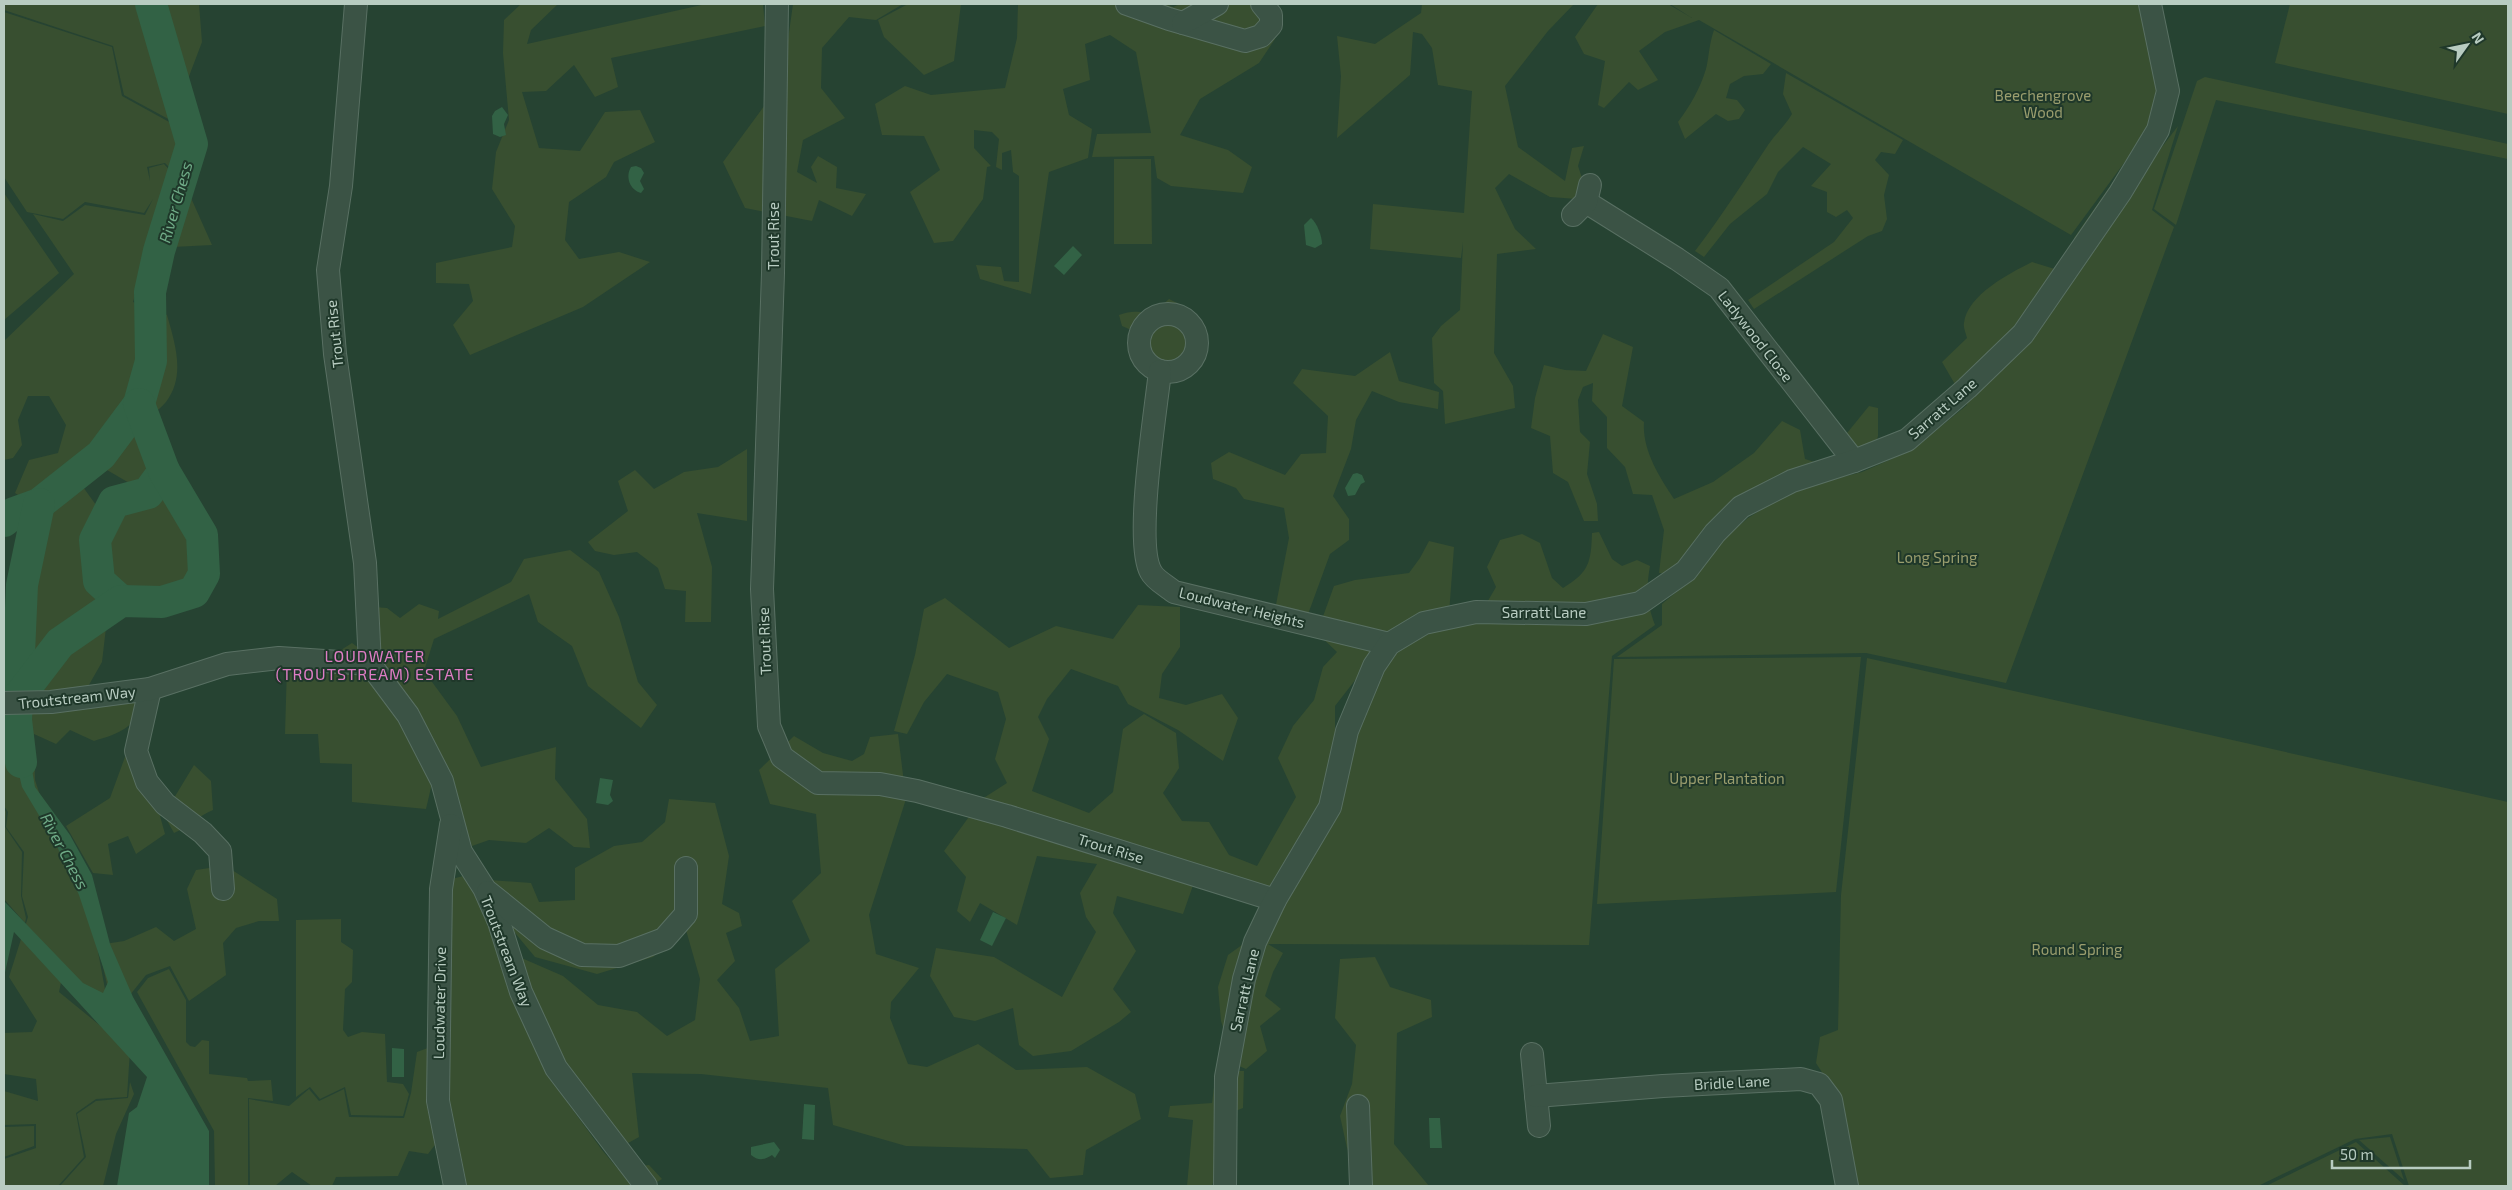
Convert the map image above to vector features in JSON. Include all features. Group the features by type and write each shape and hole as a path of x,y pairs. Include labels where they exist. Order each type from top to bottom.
{"street":[{"name":"Trout Rise","path":"356,4 341,186 328,270 335,354 365,562 370,664"},
{"name":"Trout Rise","path":"777,4 773,273 762,589 769,726 782,758 818,783 880,784 917,791 1007,816 1275,900"},
{"path":"1127,4 1245,41 1261,36 1271,25 1271,14 1262,4"},
{"path":"1183,23 1217,4"},
{"name":"Sarratt Lane","path":"1225,1186 1226,1077 1244,979 1255,942 1275,900 1330,807 1347,730 1374,666 1390,644 1424,623 1476,612 1586,614 1640,603 1686,571 1715,533 1741,507 1792,482 1854,461 1907,440 1967,388 2022,334 2120,193 2158,130 2168,91 2150,4"},
{"name":"Ladywood Close","path":"1583,201 1678,259 1719,288 1854,461"},
{"name":"Loudwater Heights","path":"1160,371 1146,505 1144,550 1151,573 1174,592 1390,644"},
{"name":"Troutstream Way","path":"4,703 51,702 150,689 228,664 279,658 370,664 412,721 442,781 460,852 484,888 499,922 521,992 556,1068 646,1186"},
{"name":"Troutstream Way","path":"150,689 136,751 147,782 165,804 203,833 220,851 224,889"},
{"name":"Loudwater Drive","path":"452,818 441,889 438,1101 455,1186"},
{"path":"484,888 545,938 582,955 619,956 664,939 686,914 686,868"},
{"path":"1532,1054 1538,1126"},
{"name":"Bridle Lane","path":"1536,1096 1664,1086 1807,1080 1819,1084 1831,1100 1847,1186"},
{"path":"1358,1106 1361,1186"}],"green space":[{"path":"4,4 199,4 202,42 172,121 124,95 113,46 4,10"},
{"path":"521,4 558,4 531,30 527,44 706,4 763,4 765,26 611,58 618,87 595,97 574,65 546,91 522,92 539,148 580,151 605,112 640,110 655,142 614,162 606,177 569,202 565,240 579,259 619,252 650,262 583,307 470,355 453,325 473,301 469,284 436,283 436,263 512,247 515,226 492,189 496,152 509,120 503,53 504,20"},
{"path":"793,4 903,4 876,20 849,17 822,48 821,88 845,118 803,140 797,172 817,183 811,167 818,156 837,167 836,188 866,194 852,216 819,200 812,221 745,208 723,162 765,105 785,61"},
{"path":"908,4 961,4 954,61 924,75 884,37 878,20"},
{"path":"1018,4 1165,4 1173,7 1180,4 1276,4 1282,10 1275,39 1259,63 1200,99 1180,135 1228,150 1252,167 1243,193 1171,186 1157,178 1154,156 1092,157 1097,134 1151,133 1136,52 1110,35 1085,44 1090,80 1063,89 1069,115 1092,129 1088,158 1049,172 1031,294 980,279 976,265 1001,267 1004,281 1019,282 1019,176 1013,172 1011,150 1002,153 1002,170 996,167 999,139 992,132 974,130 974,148 991,166 987,167 983,199 953,241 934,243 910,192 940,170 924,136 882,135 875,104 905,86 931,95 1005,88 1017,38"},
{"path":"1422,4 1574,4 1548,31 1505,86 1518,147 1565,181 1572,148 1584,146 1578,166 1583,181 1577,199 1550,197 1509,174 1495,188 1515,229 1536,249 1497,254 1494,353 1513,386 1515,408 1445,424 1443,391 1434,383 1432,338 1441,326 1460,310 1463,242 1461,258 1370,249 1373,204 1464,213 1472,91 1438,85 1432,48 1422,34 1413,32 1410,75 1337,138 1341,76 1337,36 1375,44 1421,13"},
{"name":"Beechengrove Wood","path":"1598,4 1668,4 1692,18 1670,4 2149,4 2160,91 2152,125 2071,235 1699,20 1665,32 1639,51 1658,80 1638,90 1629,82 1604,108 1598,105 1605,61 1584,54 1575,37"},
{"path":"2290,4 2508,4 2508,114 2275,63"},
{"path":"4,12 112,47 122,96 171,123 182,120 186,133 173,171 165,163 147,167 150,181 149,168 164,164 187,189 212,245 173,247 167,284 140,279 133,302 167,315 177,359 176,381 172,392 163,405 139,425 156,468 131,484 107,470 83,487 101,512 85,545 92,586 109,602 102,662 86,690 32,697 30,643 32,597 47,513 15,493 29,460 58,453 66,425 49,396 28,396 18,420 22,445 13,458 4,460 4,341 74,274 33,214 63,221 85,205 145,215 153,199 144,213 85,202 63,219 27,212 4,177"},
{"path":"1714,30 1771,64 1763,74 1744,76 1730,84 1726,98 1737,100 1745,110 1739,119 1728,121 1716,114 1685,139 1678,122 1687,110 1704,76"},
{"path":"1786,73 1903,140 1895,154 1881,152 1875,160 1889,175 1884,195 1887,219 1882,231 1868,236 1754,309 1748,300 1834,242 1853,218 1847,210 1836,217 1827,212 1827,192 1811,186 1831,164 1803,147 1778,172 1767,194 1730,224 1704,257 1695,251 1771,141 1792,114 1783,94"},
{"path":"2205,77 2508,144 2508,159 2216,100 2176,225 2154,209 2197,81"},
{"name":"Long Spring","path":"2178,126 2152,210 2174,227 2006,683 1866,653 1617,657 1662,625 1662,604 1694,577 1720,542 1748,518 1780,498 1819,483 1862,472 1912,450 1967,405 1942,362 1967,338 1964,323 1973,303 1991,286 2032,262 2074,275 2086,258 2074,238 2135,150 2152,160"},
{"path":"1114,159 1151,159 1152,244 1114,244"},
{"path":"4,193 59,273 4,320"},
{"path":"1169,299 1189,309 1187,325 1193,338 1192,347 1185,358 1179,361 1153,364 1144,352 1143,335 1122,326 1119,315 1127,312 1149,312 1161,306"},
{"path":"1603,334 1633,347 1622,406 1644,422 1644,432 1649,453 1657,472 1674,499 1713,482 1754,453 1782,421 1800,430 1805,459 1827,466 1844,459 1843,438 1869,406 1878,408 1878,436 1869,464 1819,477 1747,516 1718,543 1690,577 1659,573 1664,530 1652,495 1633,494 1625,467 1607,448 1607,417 1592,401 1593,383 1583,387 1578,400 1580,432 1590,442 1587,474 1597,504 1598,521 1584,521 1568,482 1553,473 1550,436 1531,428 1535,398 1544,365 1565,370 1586,371"},
{"path":"1390,352 1399,381 1439,392 1438,409 1399,402 1372,391 1356,420 1351,449 1333,496 1349,519 1349,540 1330,554 1303,628 1273,620 1289,538 1284,508 1244,499 1236,488 1213,479 1211,463 1229,452 1285,475 1301,454 1326,453 1328,416 1293,383 1302,369 1355,376"},
{"path":"747,449 747,521 697,513 712,567 711,622 685,622 686,591 665,589 658,568 637,552 614,555 595,551 588,542 628,511 618,481 635,470 654,489 684,472 718,467"},
{"path":"167,489 181,511 192,534 195,559 189,585 158,596 125,594 104,575 103,556 108,527 112,518 119,512 152,499"},
{"path":"1599,532 1612,559 1622,566 1637,560 1650,566 1648,596 1655,625 1612,656 1589,945 1268,944 1283,953 1273,972 1265,996 1281,1009 1260,1026 1267,1051 1246,1069 1234,1064 1221,1021 1218,987 1228,955 1253,937 1263,943 1379,671 1401,650 1424,636 1449,626 1478,618 1496,587 1487,567 1500,540 1522,534 1540,543 1552,578 1563,588 1578,577 1587,566 1591,552 1592,533"},
{"path":"1429,541 1454,547 1449,614 1377,652 1335,706 1335,758 1323,803 1276,889 1198,871 1183,914 1117,896 1113,913 1136,951 1113,989 1131,1012 1119,1022 1071,1051 1033,1056 1019,1045 1013,1008 975,1021 954,1017 930,976 936,948 994,957 1062,997 1096,932 1086,917 1080,893 1097,864 1037,856 1017,925 980,903 970,922 957,911 966,877 944,851 982,799 1007,783 995,759 1006,719 998,692 947,674 924,702 907,734 894,731 915,655 924,609 945,598 1009,648 1056,626 1113,639 1138,605 1180,607 1180,647 1162,674 1159,698 1186,705 1222,694 1238,718 1223,761 1178,730 1128,704 1118,686 1071,669 1047,699 1038,717 1049,739 1032,791 1089,813 1113,792 1123,729 1144,714 1176,733 1179,768 1163,793 1182,821 1209,822 1229,855 1257,866 1296,797 1278,758 1293,726 1314,700 1323,667 1337,652 1317,633 1334,586 1355,580 1409,573"},
{"path":"570,550 599,572 619,617 638,682 657,705 641,728 588,686 572,646 538,622 529,594 434,639 424,671 457,716 481,767 556,747 555,779 587,819 590,848 574,847 549,828 526,843 489,840 472,846 450,781 433,779 426,809 352,802 352,764 320,763 318,734 285,734 287,667 314,667 352,643 378,662 374,607 387,608 400,618 419,604 439,611 438,619 511,582 524,559"},
{"name":"Upper Plantation","path":"1861,657 1836,892 1597,904 1614,659"},
{"name":"Round Spring","path":"1867,658 2508,802 2508,1186 2409,1186 2392,1134 2355,1139 2258,1186 1840,1186 1825,1077 1816,1063 1820,1037 1838,1030 1841,895"},
{"path":"140,697 137,716 126,728 94,741 70,730 56,744 34,734 35,780 51,829 93,925 107,1000 63,973 59,992 130,1050 127,1097 96,1099 76,1113 84,1157 58,1186 4,1186 4,1159 36,1148 36,1124 4,1125 4,1091 38,1101 36,1079 4,1074 4,1033 32,1032 37,1021 9,977 28,917 22,896 24,852 6,827 8,812 4,806 4,702"},
{"path":"142,711 133,752 174,798 194,765 211,781 213,810 174,833 164,815 160,816 165,834 136,854 128,836 108,844 113,875 93,873 66,826 110,798 129,746 128,729"},
{"path":"898,734 906,799 869,915 876,954 919,968 891,1002 890,1018 908,1064 927,1067 978,1044 1016,1070 1087,1067 1135,1094 1141,1119 1086,1150 1083,1175 1050,1178 1027,1149 906,1146 833,1125 828,1088 701,1074 632,1073 639,1137 621,1147 561,1065 517,956 563,976 598,1005 637,1012 667,1036 695,1020 700,979 686,930 653,957 597,974 535,957 505,921 489,880 531,883 539,902 575,900 575,868 614,846 642,842 665,822 669,799 715,803 729,856 722,904 739,913 742,926 726,933 735,961 717,980 739,1008 750,1041 779,1036 775,969 810,941 792,901 821,873 816,814 770,804 759,770 794,736 823,753 852,761 864,754 870,737"},
{"path":"4,808 6,812 5,827 22,852 21,896 26,918 25,923 4,899"},
{"path":"216,867 229,868 277,899 279,921 259,921 236,928 223,943 226,975 189,1001 170,966 146,975 126,1000 109,993 98,945 124,941 156,927 174,941 196,929 187,889 196,870"},
{"path":"463,876 477,892 546,1073 618,1169 649,1165 662,1179 651,1186 462,1186 445,1100 452,879"},
{"path":"341,919 341,942 353,950 352,982 345,989 343,1030 348,1037 362,1032 385,1034 387,1082 403,1084 409,1094 403,1116 351,1115 345,1087 320,1099 310,1087 296,1097 296,920"},
{"path":"1375,957 1390,987 1431,1000 1432,1017 1397,1033 1394,1144 1429,1186 1355,1186 1354,1165 1347,1148 1340,1116 1352,1084 1356,1045 1335,1018 1340,959"},
{"path":"169,969 186,1000 186,1042 190,1046 195,1047 202,1040 209,1041 209,1074 247,1078 248,1081 271,1080 273,1101 248,1098 248,1186 215,1186 214,1131 137,992 148,978"},
{"path":"436,1045 441,1137 428,1154 409,1151 398,1176 336,1177 332,1186 312,1186 292,1172 275,1186 250,1186 249,1099 289,1106 309,1089 319,1101 344,1089 349,1117 404,1118 411,1093 417,1052"},
{"path":"1216,1071 1244,1071 1243,1108 1220,1117 1216,1171 1212,1186 1187,1186 1193,1120 1168,1117 1170,1106 1212,1103"},
{"path":"130,1082 134,1094 116,1134 103,1186 60,1186 86,1157 77,1114 96,1101 128,1098"},
{"path":"34,1126 34,1146 4,1157 4,1127"},
{"path":"2390,1137 2404,1180 2359,1140"},
{"path":"2356,1142 2405,1186 2266,1186"}],"water":[{"path":"502,107 508,115 504,124 506,135 500,137 493,134 492,116 495,111"},
{"path":"631,167 641,168 644,173 640,181 644,189 641,193 631,186 628,175"},
{"path":"1311,218 1317,226 1322,241 1322,244 1315,248 1306,245 1304,225"},
{"path":"1073,246 1082,255 1064,275 1054,266"},
{"path":"1353,474 1362,475 1365,482 1361,484 1355,495 1348,496 1345,488"},
{"path":"23,717 35,787 70,835 92,875 110,944 133,997 209,1131 209,1186 117,1186 129,1113 137,1107 147,1077 14,932 4,977 4,901 83,983 103,993 108,982 79,895 55,842 22,787 14,753 10,718"},
{"path":"600,778 613,780 610,795 613,801 608,805 596,803"},
{"path":"993,912 1006,918 992,946 980,940"},
{"path":"392,1048 404,1049 404,1077 392,1077"},
{"path":"804,1104 815,1105 814,1140 802,1139"},
{"path":"1429,1118 1440,1118 1442,1148 1430,1148"},
{"path":"774,1142 780,1150 775,1158 772,1155 759,1159 751,1155 751,1147"}],"waterway":[{"name":"River Chess","path":"4,521 14,513 39,504 101,455 139,404 151,361 150,292 159,251 192,144 151,4"},
{"name":"River Chess","path":"21,762 16,720 17,699 60,643 121,601 162,602 194,592 204,574 202,535 164,471 139,404"},
{"name":"River Chess","path":"121,601 99,581 95,540 114,502 148,493 164,471"},
{"name":"River Chess","path":"17,699 22,585 39,504"}],"district":[{"name":"LOUDWATER (TROUTSTREAM) ESTATE","path":"375,664"}]}
